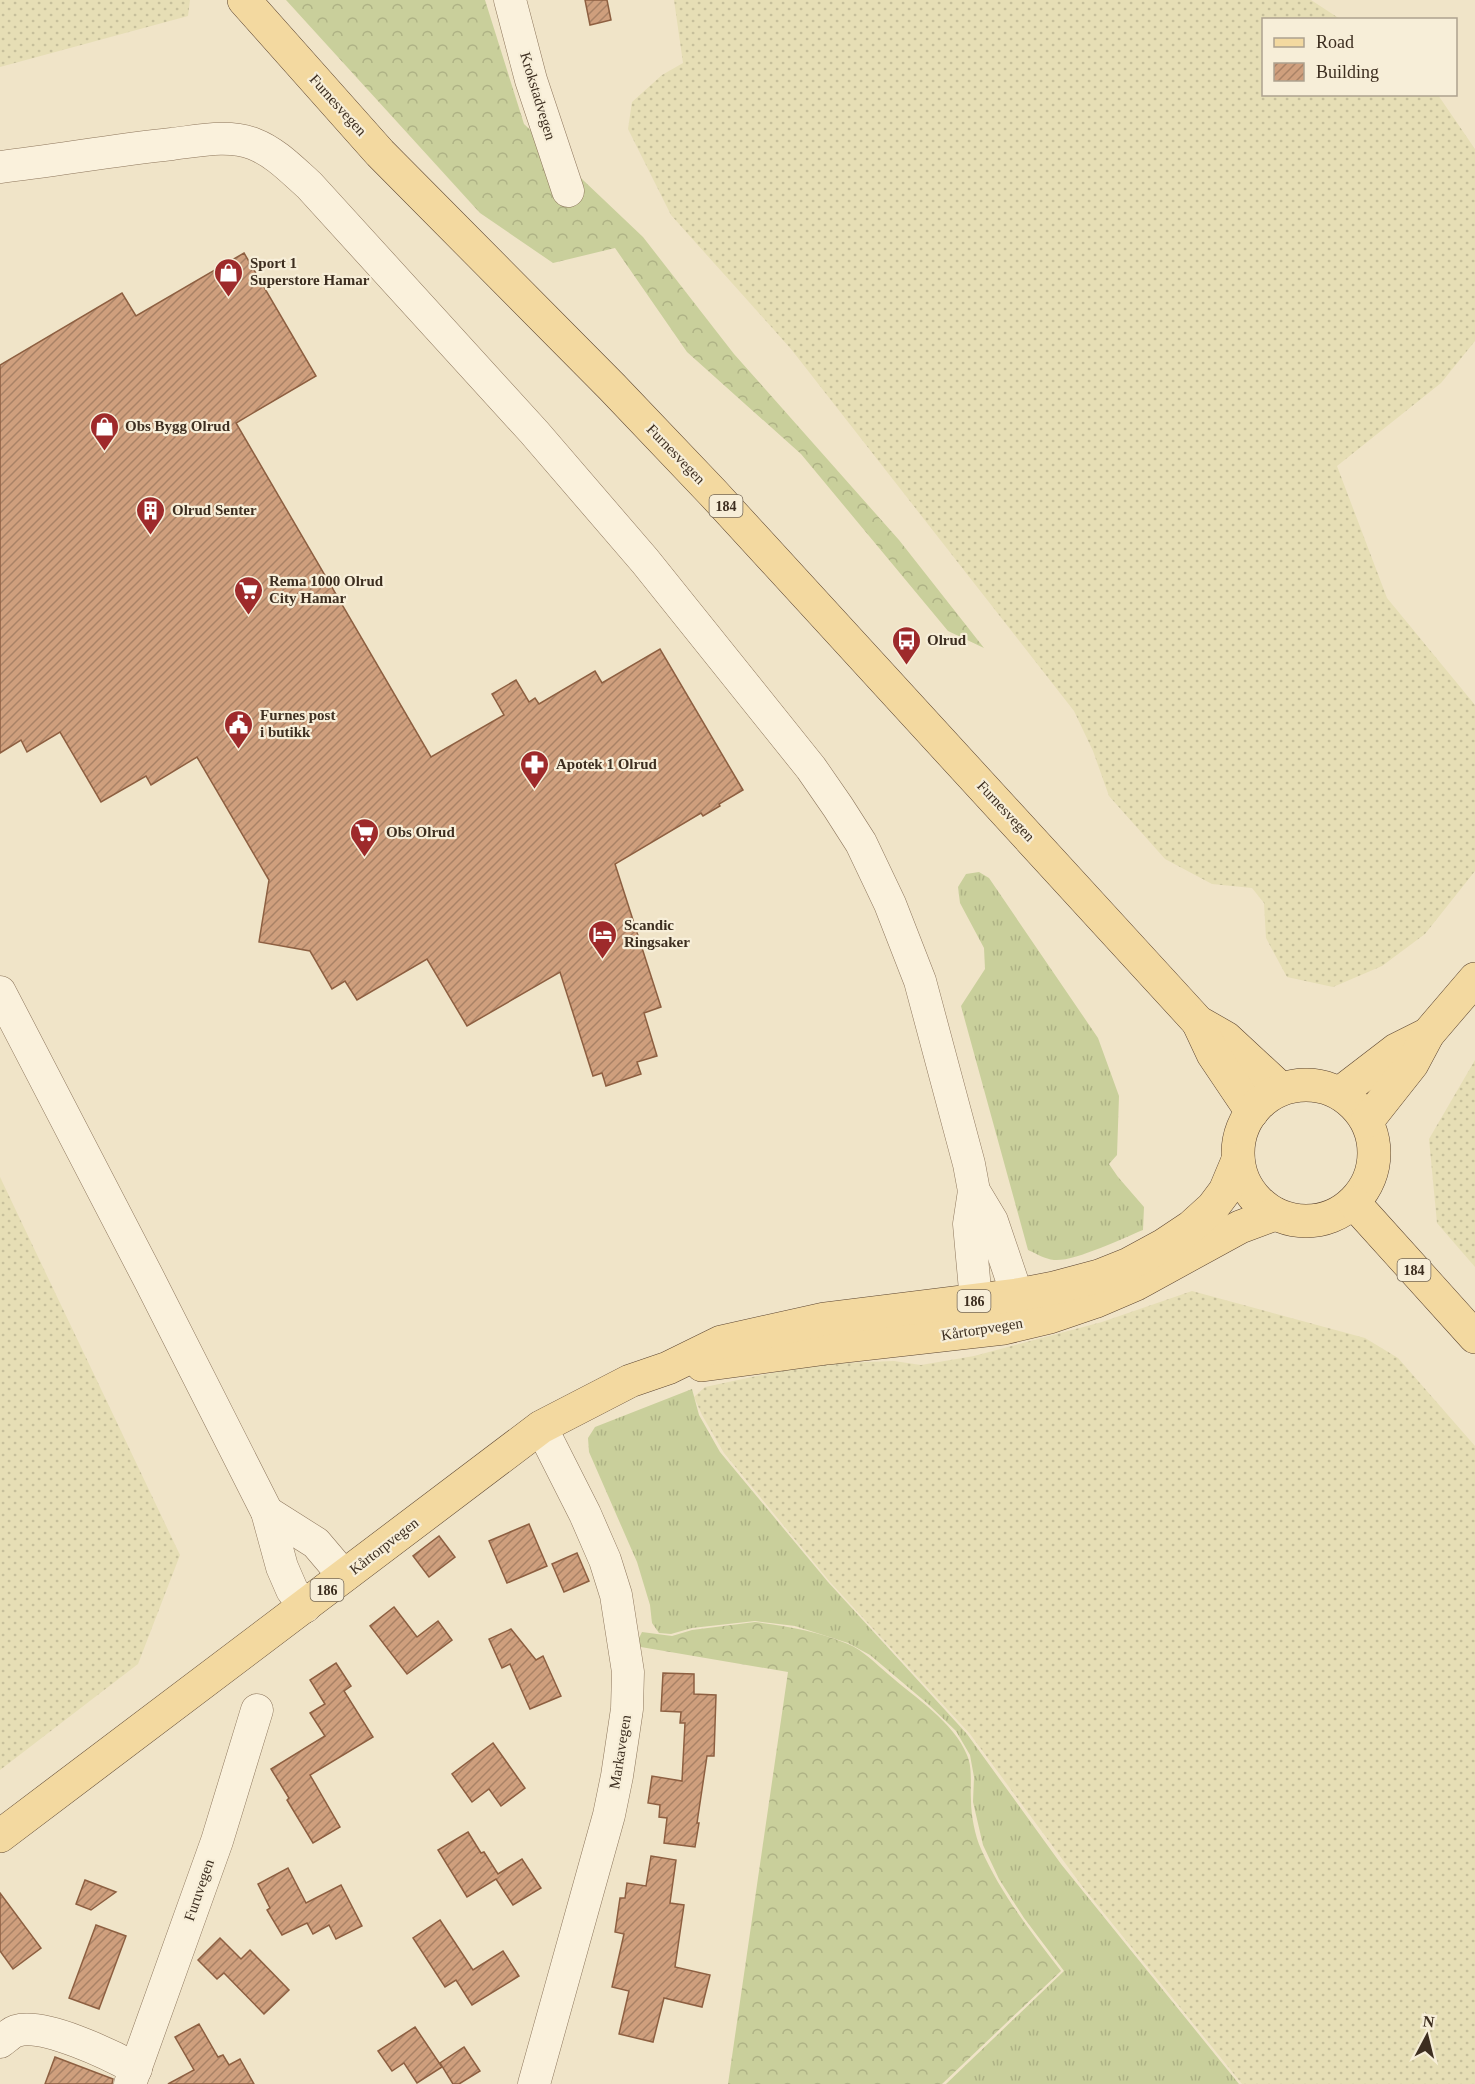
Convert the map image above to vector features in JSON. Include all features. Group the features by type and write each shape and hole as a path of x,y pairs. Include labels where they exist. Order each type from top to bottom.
{"main road":[{"name":"Furnesvegen","path":"244,0 380,153 612,387 713,493 1198,1022 1213,1054 1251,1112"},
{"path":"1367,1121 1412,1064 1428,1034 1475,979"},
{"name":"Furnesvegen","path":"1198,1022 1226,1038 1281,1089"},
{"path":"1340,1093 1396,1050 1428,1034"},
{"path":"1311,1085 1340,1093 1360,1110 1372,1135 1375,1149 1374,1164 1367,1185 1354,1203 1340,1213 1324,1219 1291,1220 1275,1214 1261,1204 1250,1191 1242,1176 1238,1160 1243,1126 1251,1112 1260,1103 1281,1089 1311,1085"},
{"name":"Kårtorpvegen","path":"0,1836 541,1427 630,1382 668,1368 721,1342 824,1319 1017,1295 1099,1276 1129,1264 1191,1227 1213,1207 1225,1191 1238,1160"},
{"name":"184","path":"1354,1203 1475,1337"},
{"name":"Kårtorpvegen","path":"668,1368 1004,1328 1050,1317 1136,1284 1240,1227 1275,1214"}],"street":[{"name":"Krokstadvegen","path":"510,0 531,80 568,191"},
{"path":"0,167 128,149 235,139 254,144 273,154 309,185 534,432 645,561 797,750 861,843 890,904 920,981 969,1164 974,1191 969,1224 976,1301"},
{"path":"0,992 267,1512 282,1568 292,1590 305,1607"},
{"path":"974,1191 992,1221 1017,1295"},
{"name":"Markavegen","path":"534,2084 609,1815 627,1709 627,1672 616,1595 605,1560 585,1514 541,1427"},
{"path":"267,1512 316,1543 344,1576"},
{"name":"Furuvegen","path":"0,2042 15,2031 33,2030 52,2033 115,2058 133,2076 216,1841 257,1710"}],"shaded area":[{"path":"0,0 190,0 188,16 0,67"},
{"path":"674,0 1311,0 1338,18 1262,18 1262,96 1439,96 1475,149 1475,341 1441,383 1337,466 1387,598 1475,705 1475,871 1425,934 1382,966 1333,987 1287,977 1266,938 1264,903 1252,888 1212,884 1165,859 1109,796 1093,751 1074,711 791,349 671,215 628,129 632,102 662,75 683,63"},
{"path":"1475,1060 1475,1267 1437,1223 1429,1139"},
{"path":"0,1177 180,1555 138,1664 0,1770"},
{"path":"1192,1291 1365,1338 1398,1358 1475,1446 1475,2084 1242,2084 1082,1886 970,1734 830,1582 724,1453 694,1397 705,1387 814,1364 894,1361 921,1365 974,1356 1102,1322"}],"green space":[{"path":"286,0 485,0 524,124 643,237 734,354 899,540 984,648 948,631 801,454 687,352 615,248 553,263 480,213"},
{"path":"979,872 989,878 1098,1038 1119,1096 1117,1155 1109,1164 1144,1207 1143,1230 1098,1249 1063,1260 1054,1260 1028,1250 961,1006 985,969 984,948 960,903 958,887 966,874"},
{"path":"692,1389 699,1415 720,1452 828,1582 967,1734 1061,1864 1239,2084 946,2084 1064,1971 1024,1918 999,1879 983,1845 973,1802 974,1777 970,1755 956,1731 870,1655 848,1643 795,1626 755,1621 692,1628 671,1634 659,1633 652,1623 650,1605 637,1562 589,1452 588,1438 595,1427"},
{"path":"755,1622 814,1632 854,1647 932,1711 953,1732 969,1760 971,1806 981,1849 1007,1897 1061,1971 942,2084 728,2084 788,1672 635,1646 642,1632 672,1636 692,1630"}],"building":[{"path":"585,0 607,0 611,20 590,25"},
{"name":"Olrud Senter","path":"244,253 316,376 236,423 431,757 504,715 492,694 516,680 529,702 535,698 539,704 595,671 602,683 660,649 743,790 703,816 701,813 615,864 661,1007 644,1013 657,1056 637,1062 641,1074 606,1086 602,1073 593,1076 560,972 467,1026 427,959 357,1000 345,981 332,989 310,951 259,942 269,880 197,757 151,785 146,776 101,802 60,732 27,752 21,740 0,753 0,365 122,293 136,316"},
{"path":"529,1524 547,1566 507,1583 489,1541"},
{"path":"439,1536 455,1557 429,1577 413,1556"},
{"path":"577,1553 589,1581 564,1592 552,1564"},
{"path":"394,1607 417,1637 438,1621 452,1640 407,1674 370,1626"},
{"path":"511,1629 536,1660 543,1656 561,1696 530,1709 510,1664 502,1668 489,1639"},
{"path":"336,1663 351,1686 344,1691 373,1737 310,1775 340,1827 313,1843 271,1769 325,1736 310,1713 325,1704 310,1680"},
{"path":"663,1673 694,1674 694,1694 716,1695 714,1756 707,1756 695,1847 664,1843 667,1818 659,1817 660,1805 648,1803 652,1776 682,1781 685,1723 680,1723 681,1712 661,1711"},
{"path":"493,1743 525,1788 501,1806 489,1789 472,1802 452,1774"},
{"path":"468,1832 498,1874 522,1859 541,1888 513,1905 496,1879 467,1897 438,1850"},
{"path":"651,1856 676,1860 670,1903 684,1905 675,1967 710,1975 702,2007 664,1998 653,2042 619,2034 629,1991 612,1987 624,1934 615,1932 620,1898 625,1898 627,1883 646,1886"},
{"path":"288,1868 306,1903 341,1885 362,1926 336,1939 329,1925 313,1934 307,1923 282,1935 267,1910 270,1908 258,1884"},
{"path":"85,1880 116,1892 91,1910 76,1904"},
{"path":"0,1893 41,1948 13,1969 0,1951"},
{"path":"440,1920 473,1970 503,1951 519,1976 472,2005 456,1980 445,1987 413,1938"},
{"path":"96,1925 126,1936 99,2009 69,1998"},
{"path":"220,1938 241,1959 250,1950 289,1990 264,2014 224,1973 217,1979 198,1960"},
{"path":"199,2024 218,2057 223,2055 229,2065 240,2059 254,2084 168,2084 194,2070 175,2037"},
{"path":"415,2027 442,2067 417,2083 404,2063 392,2071 378,2051"},
{"path":"464,2047 480,2071 459,2084 453,2084 440,2063"},
{"path":"55,2057 113,2079 112,2084 45,2084"}],"place":[{"name":"Sport 1 Superstore Hamar","path":"229,298"},
{"name":"Obs Bygg Olrud","path":"104,452"},
{"name":"Olrud Senter","path":"151,536"},
{"name":"Rema 1000 Olrud City Hamar","path":"248,616"},
{"name":"Olrud","path":"906,666"},
{"name":"Furnes post i butikk","path":"239,750"},
{"name":"Apotek 1 Olrud","path":"535,790"},
{"name":"Obs Olrud","path":"365,858"},
{"name":"Scandic Ringsaker","path":"603,960"}]}
